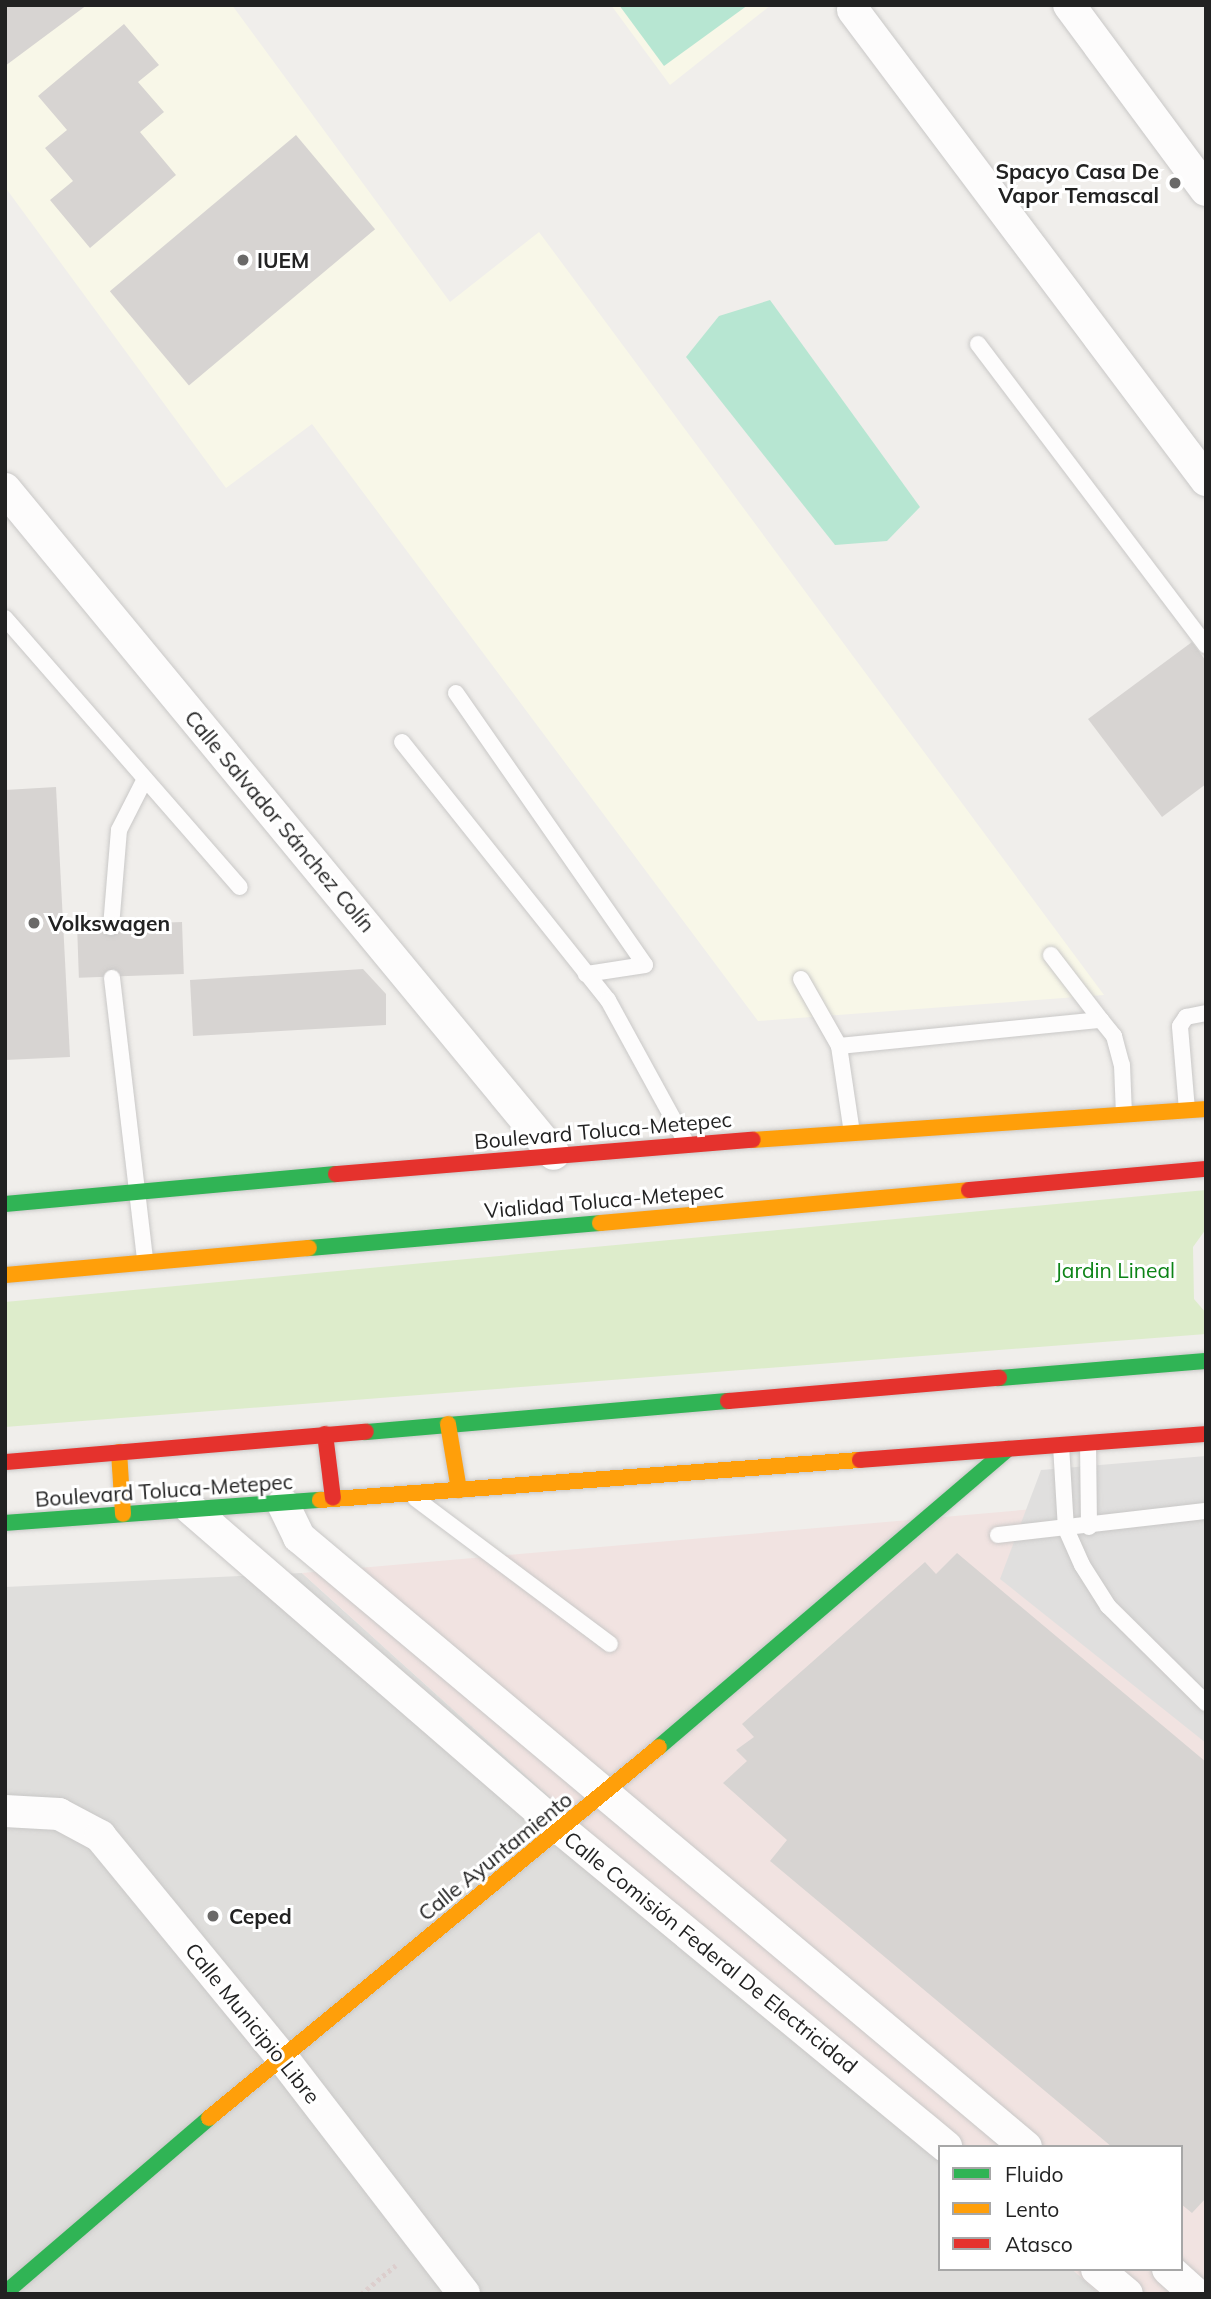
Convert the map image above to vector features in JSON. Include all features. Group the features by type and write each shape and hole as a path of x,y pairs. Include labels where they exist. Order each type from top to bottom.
{"main road":[{"name":"Boulevard Toluca-Metepec","path":"5,1204 135,1195 554,1154 1206,1109"},
{"name":"Vialidad Toluca-Metepec","path":"5,1275 1206,1169"},
{"path":"5,1462 1206,1361"},
{"path":"448,1424 459,1490"},
{"path":"324,1434 333,1498"},
{"name":"Boulevard Toluca-Metepec","path":"5,1523 1206,1434"},
{"name":"Calle Ayuntamiento","path":"5,2293 281,2056 562,1830 1008,1449"},
{"path":"119,1452 123,1514"}],"street":[{"path":"1069,5 1206,190"},
{"path":"853,10 1206,480"},
{"name":"Calle Salvador Sánchez Colín","path":"5,489 554,1154"},
{"path":"284,1504 299,1537 601,1795 1024,2145"},
{"name":"Calle Comisión Federal De Electricidad","path":"191,1509 562,1830 945,2145"},
{"name":"Calle Municipio Libre","path":"5,1811 59,1814 100,1836 281,2056 464,2294"},
{"path":"724,1964 756,1925"},
{"path":"1099,2271 1127,2294"},
{"path":"1170,2271 1196,2294"}],"lane":[{"path":"978,344 1206,646"},
{"path":"5,618 240,887"},
{"path":"456,693 645,965 586,974"},
{"path":"402,742 627,1027 687,1144"},
{"path":"111,927 119,830 145,779"},
{"path":"1051,955 1114,1037 1122,1065 1124,1114"},
{"path":"112,978 135,1195 145,1261"},
{"path":"801,979 839,1046 852,1133"},
{"path":"1187,1110 1180,1026 1186,1017 1206,1013"},
{"path":"839,1046 1101,1020"},
{"path":"1088,1443 1089,1527"},
{"path":"1062,1445 1066,1529 1108,1606 1206,1703"},
{"path":"409,1493 610,1644"},
{"path":"998,1535 1089,1527 1206,1511"}],"path":[{"path":"361,2294 423,2243"}],"shaded area":[{"path":"5,5 232,5 450,302 539,232 1104,995 758,1021 312,424 226,488 5,187"},
{"path":"611,5 771,5 670,85"},
{"path":"1206,1456 1206,1743 1000,1579 1041,1470"},
{"path":"1206,1494 1206,2294 1099,2294 1074,2271 1183,2271 1183,2145 938,2145 938,2148 302,1573"},
{"path":"302,1573 938,2148 938,2271 1074,2271 1099,2294 5,2294 5,1587"}],"green space":[{"path":"619,5 748,5 664,66"},
{"path":"770,300 920,507 887,541 835,545 686,357 719,316"},
{"name":"Jardin Lineal","path":"1206,1190 1206,1229 1193,1247 1194,1299 1206,1313 1206,1334 5,1427 5,1302"}],"building":[{"path":"5,5 87,5 5,66"},
{"path":"124,24 159,65 138,82 164,112 140,132 176,175 90,248 50,200 73,181 45,148 67,130 38,96"},
{"name":"IUEM","path":"296,135 375,229 189,385 110,291"},
{"path":"1192,642 1206,661 1206,784 1162,817 1088,719"},
{"name":"Volkswagen","path":"56,787 70,1057 5,1060 5,790"},
{"name":"Volkswagen","path":"182,922 184,974 79,978 77,926"},
{"name":"Volkswagen","path":"363,969 386,994 386,1025 193,1036 190,980"},
{"path":"957,1553 1206,1762 1206,2198 1192,2213 1183,2206 1183,2145 1110,2145 770,1861 787,1840 723,1783 747,1761 736,1750 754,1737 742,1724 925,1562 936,1574"}],"traffic: fast":[{"path":"5,1204 336,1174"},
{"path":"309,1248 600,1223"},
{"path":"999,1378 1206,1361"},
{"path":"366,1432 728,1401"},
{"path":"659,1747 1008,1449"},
{"path":"5,1523 320,1500"},
{"path":"5,2293 209,2118"}],"traffic: slow":[{"path":"753,1140 1206,1109"},
{"path":"600,1223 969,1190"},
{"path":"5,1275 309,1248"},
{"path":"448,1424 459,1490"},
{"path":"119,1452 123,1514"},
{"path":"320,1500 860,1460"},
{"path":"209,2118 659,1747"}],"traffic: jam":[{"path":"336,1174 753,1140"},
{"path":"969,1190 1206,1169"},
{"path":"728,1401 999,1378"},
{"path":"5,1462 366,1432"},
{"path":"325,1434 333,1498"},
{"path":"860,1460 1206,1434"}],"place":[{"name":"Spacyo Casa De Vapor Temascal","path":"1175,183"},
{"name":"IUEM","path":"243,260"},
{"name":"Volkswagen","path":"34,923"},
{"name":"Ceped","path":"213,1916"}]}
